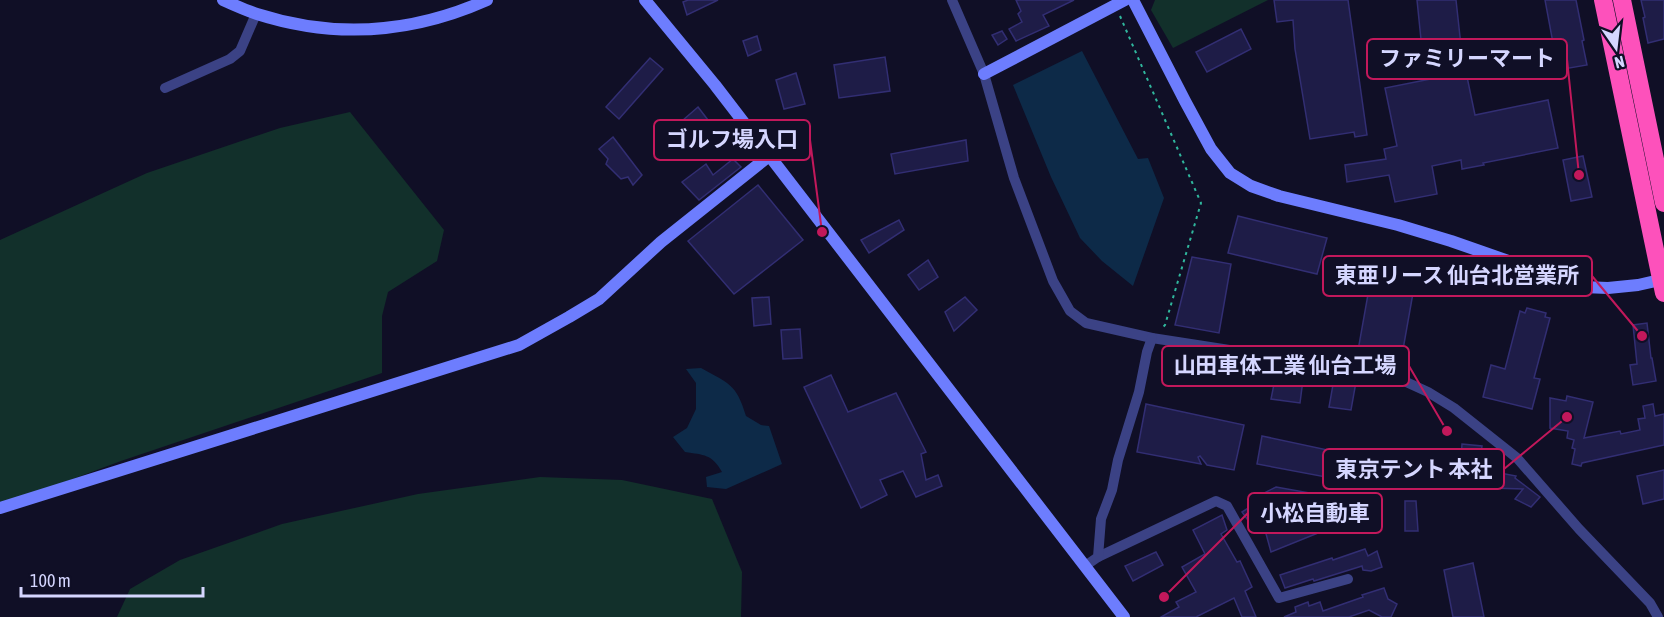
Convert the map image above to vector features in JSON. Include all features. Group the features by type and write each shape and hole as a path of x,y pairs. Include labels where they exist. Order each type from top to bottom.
{"highway":[{"path":"1603,0 1663,284"},
{"path":"1622,0 1664,203"}],"street":[{"path":"223,0 256,14 299,25 381,29 422,23 465,10 487,0"},
{"path":"645,0 715,85 1124,617"},
{"path":"952,0 984,74 1014,178 1053,281 1070,311 1086,323 1152,338 1377,373 1404,381 1428,392 1454,408 1517,458 1579,529 1650,603 1658,617"},
{"path":"1133,0 1211,149 1230,173 1251,186 1279,196 1398,225 1583,287 1608,288 1663,284"},
{"path":"984,74 1120,2"},
{"path":"165,88 230,59 240,51 256,14"},
{"path":"0,508 519,345 599,299 662,242 769,156"},
{"path":"1098,557 1101,519 1112,490 1118,460 1139,392 1152,338"},
{"path":"1085,566 1098,557 1216,501 1227,506 1279,598 1348,579"}],"path":[{"path":"1120,2 1202,203 1165,325 1152,338"}],"green space":[{"path":"1155,0 1268,0 1173,48 1151,10"},
{"path":"350,112 444,230 437,261 388,292 382,316 382,373 121,461 0,506 0,240 147,173 280,128"},
{"path":"540,477 622,480 712,499 742,572 741,617 117,617 130,589 180,560 282,524 418,494"}],"water":[{"path":"1082,51 1138,159 1148,158 1164,198 1133,286 1102,261 1080,238 1051,177 1013,85"},
{"path":"701,368 735,391 746,416 761,425 769,426 782,464 726,489 707,487 706,477 722,472 718,466 707,456 685,452 673,437 687,428 696,409 696,383 686,369"}],"building":[{"path":"718,0 687,15 683,2"},
{"path":"1016,0 1074,0 1043,15 1049,26 1016,41 1009,29 1022,22 1018,14 1021,11"},
{"path":"1274,0 1348,0 1367,135 1355,137 1354,132 1310,139 1295,49 1293,20 1277,22"},
{"path":"1417,0 1456,0 1462,55 1423,59"},
{"path":"1545,0 1576,0 1587,65 1558,70"},
{"path":"1641,0 1664,0 1664,39 1648,43"},
{"path":"1241,29 1251,49 1207,72 1196,52"},
{"path":"1002,31 1007,39 998,45 992,35"},
{"path":"757,36 761,50 748,56 743,41"},
{"path":"885,57 890,91 839,98 834,65"},
{"path":"650,58 663,69 619,119 606,107"},
{"path":"1466,72 1475,115 1548,100 1558,148 1462,169 1461,160 1432,166 1437,194 1395,202 1389,175 1347,182 1345,165 1386,159 1384,149 1397,146 1385,88"},
{"path":"796,73 805,104 784,109 776,80"},
{"path":"698,107 711,124 689,142 675,127"},
{"path":"613,137 642,175 633,185 628,177 621,179 606,164 608,159 599,149"},
{"path":"966,140 968,161 895,174 891,154"},
{"path":"1583,156 1592,197 1571,201 1563,160"},
{"path":"733,159 741,167 699,200 682,182 706,164 713,175"},
{"path":"758,185 803,240 734,294 688,241"},
{"path":"1238,216 1327,238 1317,274 1228,253"},
{"path":"899,220 904,230 869,253 861,240"},
{"path":"1371,256 1389,260 1380,287 1413,293 1401,361 1357,356 1372,272 1367,271"},
{"path":"1192,257 1231,264 1219,333 1175,325"},
{"path":"928,260 938,277 919,290 908,275"},
{"path":"769,297 771,324 754,326 752,298"},
{"path":"965,297 977,310 954,331 945,312"},
{"path":"1527,308 1546,313 1545,317 1550,318 1534,378 1540,379 1532,409 1483,397 1491,365 1505,369 1520,311 1525,313"},
{"path":"1647,323 1656,381 1633,385 1630,365 1637,364 1633,325"},
{"path":"800,329 802,358 783,359 781,330"},
{"path":"1277,369 1304,372 1300,403 1271,399"},
{"path":"831,375 848,412 896,393 926,452 921,454 926,480 938,475 942,486 916,497 903,471 880,480 887,495 861,508 804,387"},
{"path":"1334,379 1356,382 1351,410 1329,407"},
{"path":"1567,396 1593,402 1584,438 1620,431 1621,434 1640,430 1638,419 1645,418 1643,406 1653,404 1655,416 1664,414 1664,445 1582,463 1581,466 1572,464 1574,440 1567,438 1568,431 1550,428 1550,398 1566,401"},
{"path":"1146,404 1244,425 1234,470 1207,465 1200,456 1198,457 1201,464 1137,452"},
{"path":"1262,436 1337,452 1331,478 1257,464"},
{"path":"1462,444 1482,446 1479,469 1516,476 1515,478 1540,497 1531,507 1515,499 1523,489 1492,488 1493,485 1465,479 1470,460 1461,459"},
{"path":"1664,470 1664,499 1643,504 1637,476"},
{"path":"1276,487 1310,493 1301,520 1319,510 1327,523 1322,526 1323,531 1271,552 1265,530 1261,532 1255,520 1250,523 1242,512 1256,503 1254,498"},
{"path":"1405,501 1416,501 1418,531 1405,531"},
{"path":"1222,515 1227,530 1221,534 1237,562 1240,561 1252,587 1245,591 1256,617 1242,617 1234,598 1196,617 1161,617 1179,607 1176,602 1196,592 1182,567 1205,554 1193,530"},
{"path":"1365,549 1368,556 1377,551 1382,567 1371,571 1363,570 1362,566 1285,588 1280,575"},
{"path":"1156,552 1163,565 1133,581 1125,566"},
{"path":"1473,563 1484,617 1453,617 1444,570"},
{"path":"1384,588 1388,599 1397,604 1391,617 1382,617 1369,610 1349,617 1284,617 1296,612 1295,607 1308,602 1309,606 1320,602 1323,611"}],"place":[{"name":"ファミリーマート","path":"1579,175"},
{"name":"ゴルフ場入口","path":"822,232"},
{"name":"東亜リース 仙台北営業所","path":"1642,336"},
{"name":"東京テント 本社","path":"1567,417"},
{"name":"山田車体工業 仙台工場","path":"1447,431"},
{"name":"小松自動車","path":"1164,597"}]}
